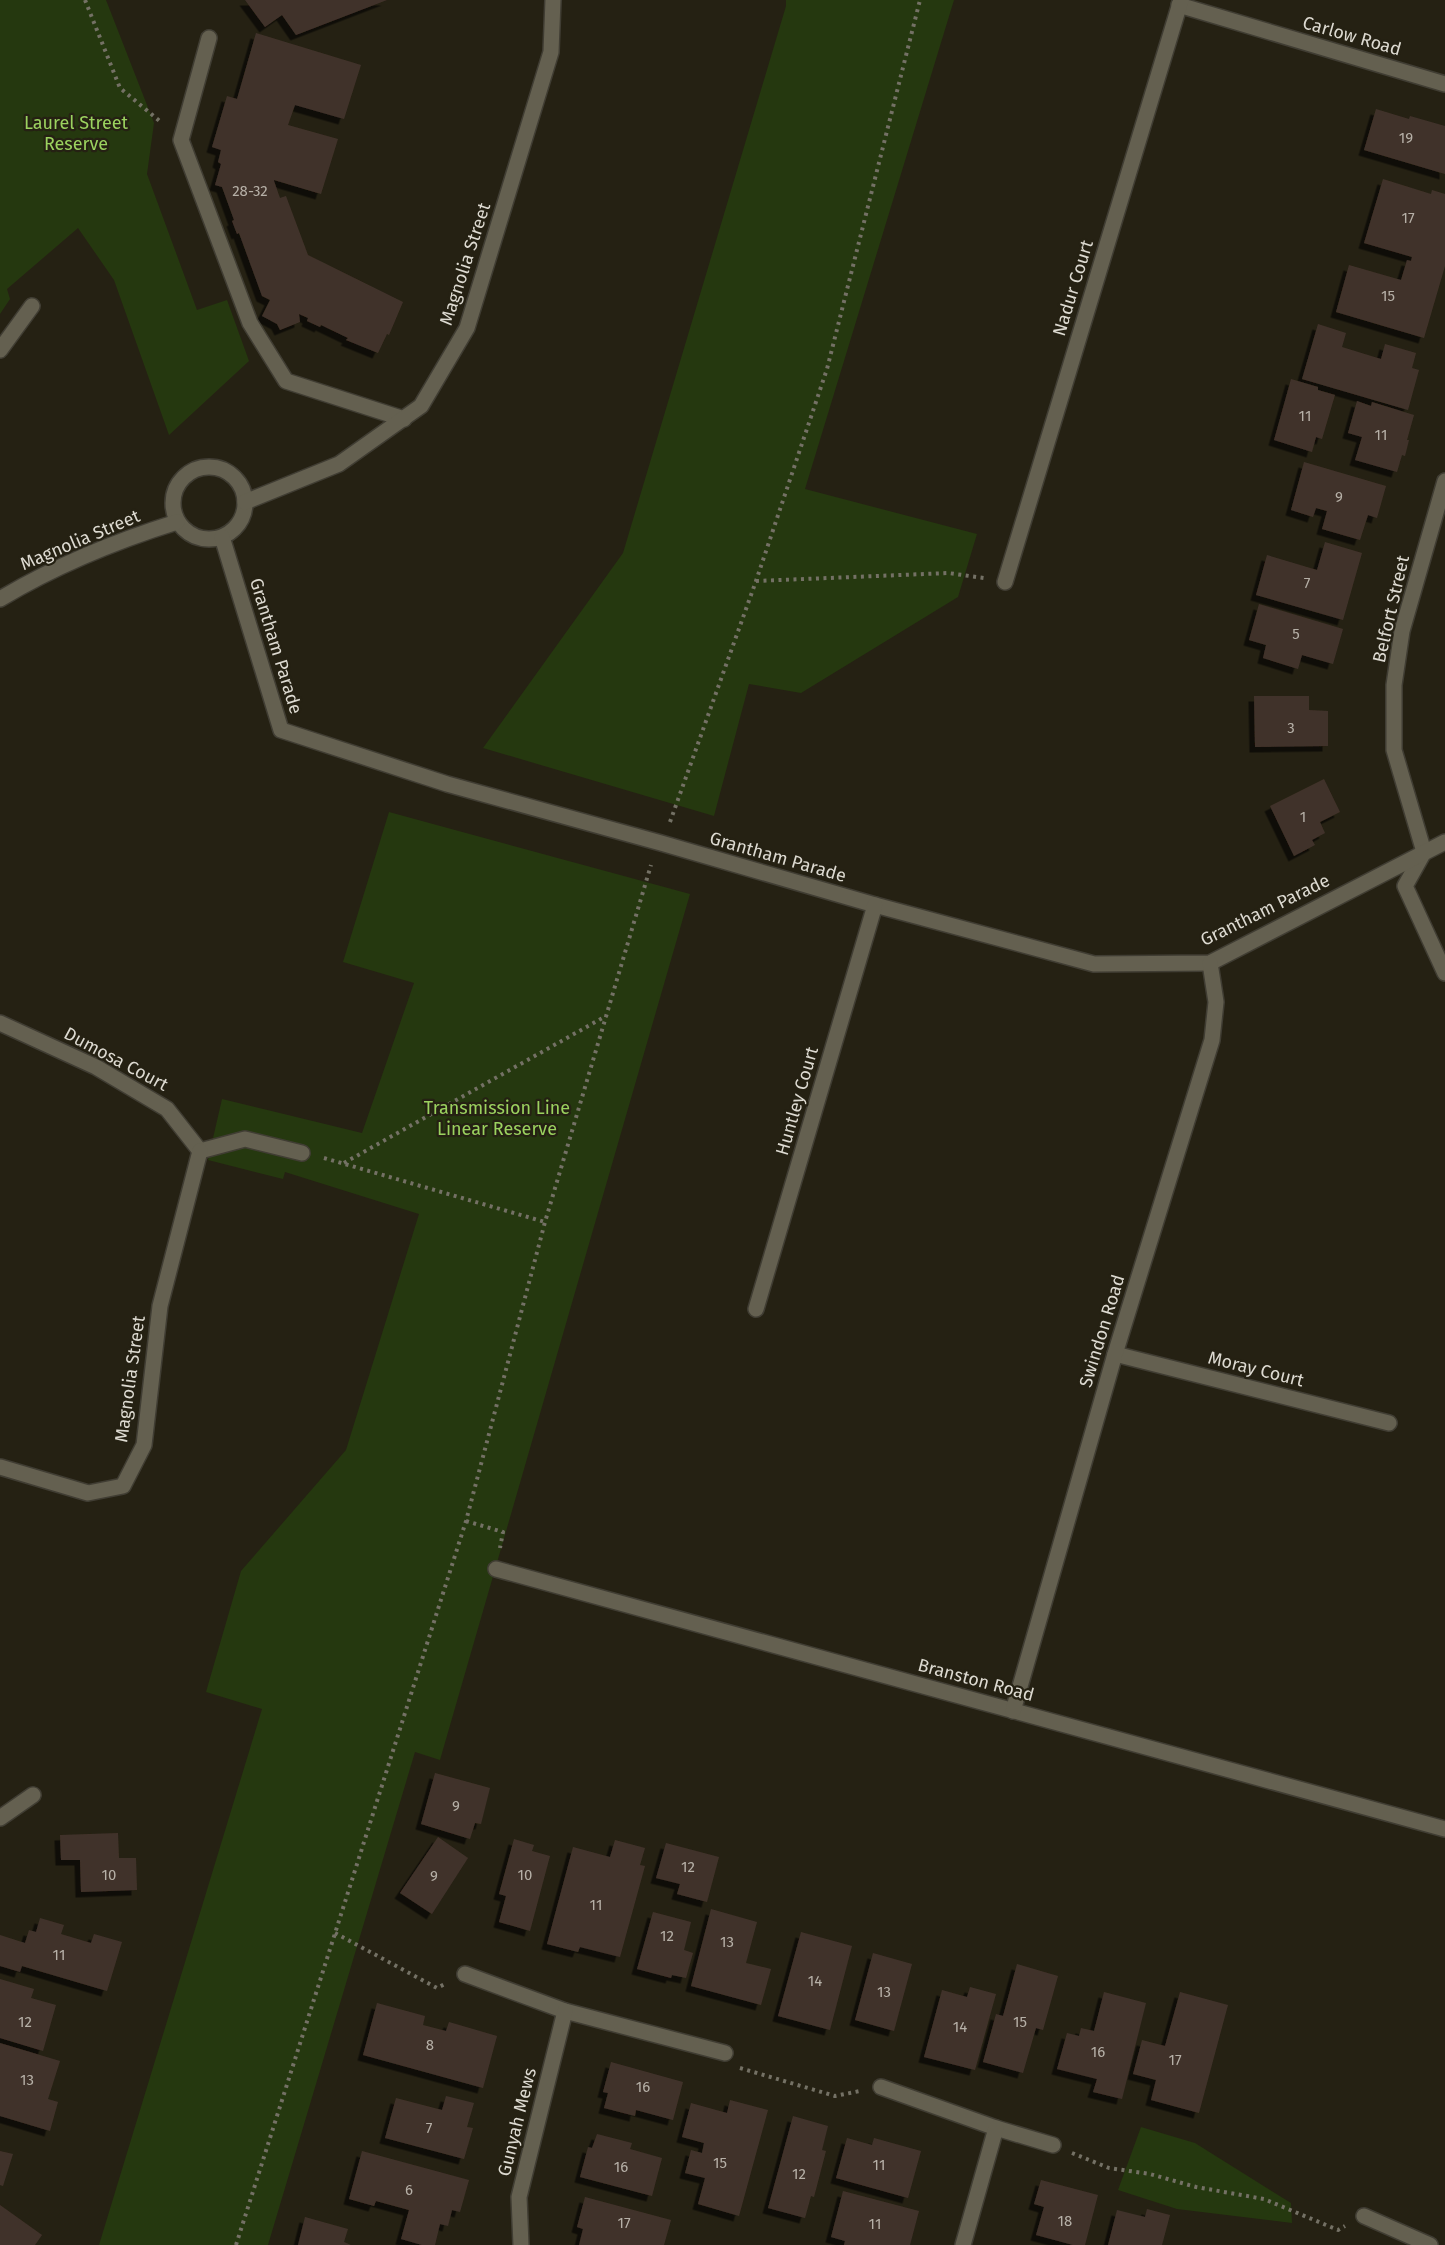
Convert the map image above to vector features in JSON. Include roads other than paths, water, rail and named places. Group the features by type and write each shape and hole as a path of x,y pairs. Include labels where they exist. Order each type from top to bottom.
{"street":[{"name":"Magnolia Street","path":"245,502 339,464 421,406 467,328 551,52 553,0"},
{"name":"Carlow Road","path":"1180,3 1445,84"},
{"name":"Nadur Court","path":"1005,582 1180,3"},
{"path":"209,38 181,140 250,323 286,381 404,418"},
{"path":"0,350 32,306"},
{"path":"209,466 222,469 232,475 240,485 245,502 244,515 237,526 222,537 209,540 197,538 186,532 177,522 172,510 173,497 177,485 185,475 209,466"},
{"name":"Belfort Street","path":"1424,852 1394,750 1394,685 1402,631 1445,482"},
{"name":"Magnolia Street","path":"0,599 41,576 143,532 177,522"},
{"name":"Grantham Parade","path":"222,537 281,730 447,784 875,905 1094,964 1210,963 1445,842"},
{"path":"1424,852 1404,886 1445,973"},
{"name":"Huntley Court","path":"756,1309 875,905"},
{"name":"Swindon Road","path":"1013,1711 1114,1354 1212,1040 1216,1002 1210,963"},
{"name":"Dumosa Court","path":"0,1023 96,1067 168,1109 200,1151"},
{"path":"200,1151 245,1139 302,1153"},
{"name":"Magnolia Street","path":"0,1467 88,1493 123,1486 144,1445 160,1306 200,1151"},
{"name":"Moray Court","path":"1114,1354 1389,1423"},
{"name":"Branston Road","path":"496,1569 1445,1829"},
{"path":"0,1818 33,1795"},
{"path":"465,1974 565,2011 726,2053"},
{"name":"Gunyah Mews","path":"521,2245 519,2197 565,2011"},
{"path":"881,2087 996,2128 1053,2145"},
{"path":"963,2245 996,2128"},
{"path":"1364,2216 1430,2245"}],"park label":[{"name":"Laurel Street Reserve","path":"76,133"},
{"name":"Transmission Line Linear Reserve","path":"497,1118"}]}
